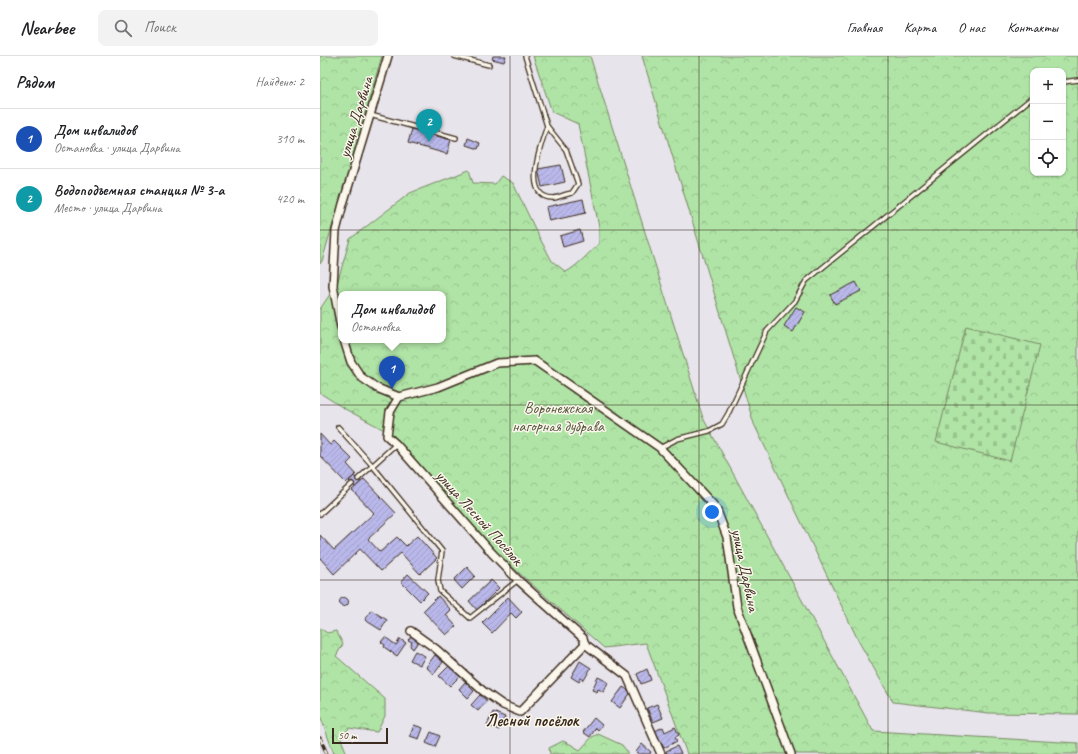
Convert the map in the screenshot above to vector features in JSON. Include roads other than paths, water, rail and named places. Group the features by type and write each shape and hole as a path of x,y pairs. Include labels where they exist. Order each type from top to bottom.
{"street":[{"name":"улица Дарвина","path":"338,312 333,286 336,231 388,56"},
{"path":"345,343 351,362 361,377 377,388 399,397"},
{"name":"улица Дарвина","path":"399,397 438,387 497,363 535,361 660,448 716,508 727,537 737,607 791,754"},
{"name":"улица Лесной Посёлок","path":"399,397 390,412 387,436 396,444 467,527 518,580 583,638 585,644 627,676 661,754"},
{"path":"411,631 436,648 483,691 503,705 520,712 585,644"}],"lane":[{"path":"454,56 489,65"},
{"path":"525,56 546,126 566,150 578,184 572,193 554,198 544,196 538,190 534,176 546,126"},
{"path":"1066,82 1078,80"},
{"path":"660,448 677,439 709,431 722,424 767,331 795,301 806,281 1030,98"},
{"path":"370,115 456,138"},
{"path":"338,427 372,465 442,551 438,580 440,591 470,618 518,580"},
{"path":"358,479 396,444"},
{"path":"320,514 352,484"}],"railway":[{"path":"320,738 327,754"}],"place":[{"name":"Водоподъемная станция № 3-а","path":"429,142"},
{"name":"Дом инвалидов","path":"392,389"}],"district":[{"name":"Лесной посёлок","path":"532,720"}],"park label":[{"name":"Воронежская нагорная дубрава","path":"558,416"}]}
